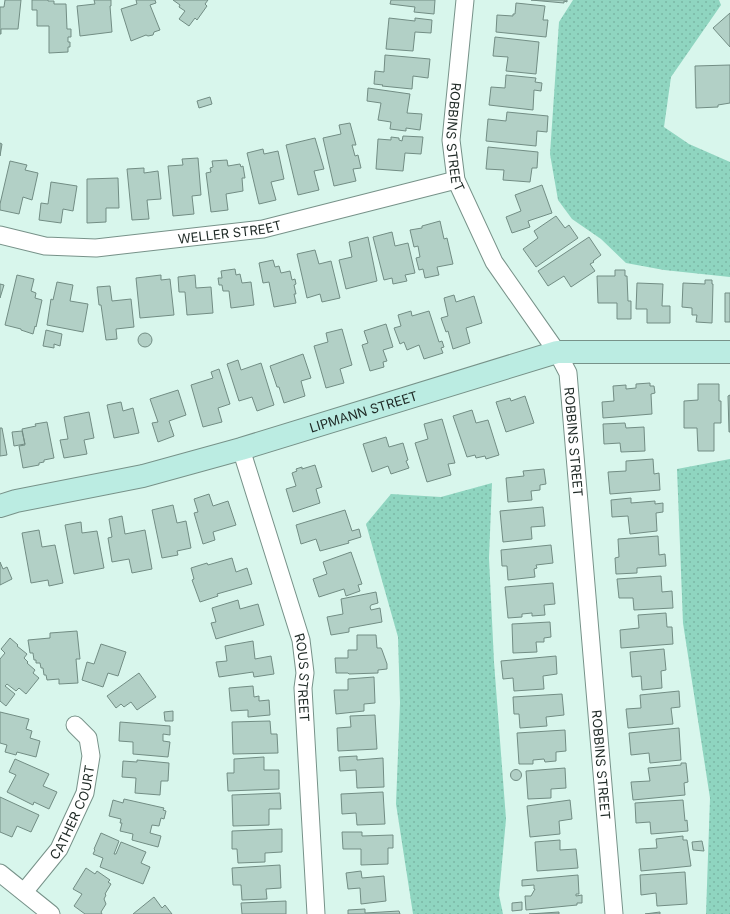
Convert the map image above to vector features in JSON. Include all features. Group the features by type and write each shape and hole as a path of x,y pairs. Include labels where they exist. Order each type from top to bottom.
{"street":[{"name":"ROBBINS STREET","path":"465,0 451,140 456,180 494,262 556,352 568,373 614,914"},
{"name":"WELLER STREET","path":"0,235 45,246 96,248 263,228 456,180"},
{"name":"LIPMANN STREET","path":"0,506 16,501 143,476 241,449 556,352 730,352"},
{"name":"ROUS STREET","path":"241,449 301,640 305,673 303,688 316,914"},
{"name":"CATHER COURT","path":"24,892 59,849 84,793 91,756 88,738 76,725"},
{"path":"0,872 51,914"}],"green space":[{"path":"573,0 719,0 721,5 671,77 664,127 689,144 730,162 730,277 664,270 626,263 601,239 572,219 558,200 550,154 559,22"},
{"path":"730,459 730,914 706,914 710,798 683,623 677,469"},
{"path":"492,483 489,558 494,662 506,819 499,895 503,914 413,914 396,804 400,703 398,637 366,524 391,494 441,497"}],"building":[{"path":"5,0 21,0 18,29 1,29 0,34 0,7 4,7"},
{"path":"32,0 48,0 54,1 54,4 66,4 67,29 71,29 71,37 68,37 70,47 68,47 68,52 49,53 49,26 37,26 37,10 32,10"},
{"path":"94,0 111,0 112,32 80,36 77,6 95,4"},
{"path":"136,0 155,0 156,3 150,5 160,30 154,32 153,35 146,35 131,41 121,9 137,4"},
{"path":"173,0 208,0 205,4 207,6 197,20 195,18 189,26 179,19 185,11"},
{"path":"391,0 435,0 434,14 414,12 415,7 390,4"},
{"path":"531,0 567,0 567,2 564,1 564,3"},
{"path":"516,3 545,6 543,20 548,20 546,37 496,32 497,15 513,16 513,14 515,14"},
{"path":"730,13 730,47 713,28"},
{"path":"389,18 415,21 415,18 432,20 431,33 415,32 413,51 386,49"},
{"path":"495,37 539,42 536,74 506,71 508,57 493,56"},
{"path":"385,55 430,59 428,78 413,76 412,89 374,84 375,71 384,72"},
{"path":"730,65 730,103 718,105 718,107 696,108 695,66"},
{"path":"506,75 536,78 535,82 542,83 541,91 534,90 533,110 489,105 491,87 505,88"},
{"path":"368,88 410,94 407,113 422,114 420,130 406,128 406,131 390,129 391,122 378,120 381,103 367,101"},
{"path":"210,97 212,104 199,108 197,101"},
{"path":"507,112 548,116 547,132 537,131 536,146 486,141 488,119 506,121"},
{"path":"350,123 356,145 352,145 355,156 358,155 361,168 353,169 356,181 334,186 323,138 341,134 339,125"},
{"path":"403,136 423,137 421,154 405,153 403,171 376,169 378,139 391,140 391,137 399,138 399,140 402,141"},
{"path":"315,138 324,169 314,171 319,190 298,195 286,145"},
{"path":"0,143 2,144 0,156"},
{"path":"488,147 538,152 537,168 532,168 530,182 503,180 504,170 486,169"},
{"path":"263,149 264,154 278,151 284,179 271,182 276,200 259,204 247,153"},
{"path":"198,158 201,195 192,196 194,214 173,216 168,166 183,165 182,159"},
{"path":"227,160 228,166 240,164 241,167 243,166 245,178 242,178 243,191 226,194 228,210 211,212 206,173 211,172 210,168 213,167 212,161"},
{"path":"10,161 27,165 25,170 38,173 32,200 23,197 19,214 0,210"},
{"path":"144,168 144,173 158,171 161,199 147,200 149,219 132,220 127,169"},
{"path":"118,178 119,208 106,208 106,222 87,223 87,179"},
{"path":"51,182 77,186 73,211 63,209 61,223 39,220 41,203 48,204"},
{"path":"542,185 552,213 528,221 530,227 512,233 506,217 521,211 515,195"},
{"path":"556,216 565,228 569,225 578,238 536,267 523,249 538,238 534,231"},
{"path":"440,221 444,239 447,238 453,264 437,267 439,275 425,278 423,269 419,270 416,258 420,257 418,246 414,247 410,230 422,228 422,226"},
{"path":"392,232 395,246 408,243 415,273 405,275 407,281 393,284 392,278 384,280 373,237"},
{"path":"368,237 377,281 346,289 339,260 352,257 349,242"},
{"path":"589,237 601,255 590,264 595,271 571,287 564,276 548,286 538,271"},
{"path":"315,250 319,264 331,261 340,298 322,302 320,294 307,298 297,254"},
{"path":"273,260 275,267 279,266 281,273 290,271 292,280 295,279 296,284 294,285 296,294 294,294 296,303 274,307 269,282 263,283 259,263"},
{"path":"235,269 236,275 240,274 242,283 251,282 254,305 231,308 229,291 223,291 222,285 219,285 218,278 222,278 221,271"},
{"path":"615,270 625,270 625,276 627,276 628,301 631,301 631,319 617,319 617,303 598,303 597,276 615,276"},
{"path":"17,275 34,279 31,291 36,293 35,298 42,300 33,334 5,325"},
{"path":"161,275 161,280 170,279 174,315 140,318 136,278"},
{"path":"195,275 196,288 211,287 213,313 187,315 185,292 179,292 178,277"},
{"path":"705,280 712,280 713,284 712,323 696,322 697,315 692,315 692,308 682,307 683,283 705,284"},
{"path":"57,282 73,285 70,301 88,304 83,332 47,325 51,299 53,300"},
{"path":"637,283 663,284 662,306 670,306 670,323 647,323 647,309 636,309"},
{"path":"0,284 4,285 0,298"},
{"path":"110,286 112,301 131,299 134,327 116,329 117,339 106,340 97,287"},
{"path":"725,293 730,293 730,322 725,322"},
{"path":"454,295 456,302 474,296 482,323 466,328 470,343 453,349 448,331 446,332 441,318 448,316 444,298"},
{"path":"411,311 412,316 429,311 439,342 442,341 444,347 441,348 443,353 424,359 419,345 407,350 404,342 400,344 394,328 401,326 398,315"},
{"path":"386,324 393,347 383,350 387,361 383,362 384,367 370,371 362,345 368,343 364,331"},
{"path":"342,329 352,365 340,369 344,383 326,388 314,346 328,342 326,333"},
{"path":"46,330 62,334 60,346 54,344 54,348 43,346"},
{"path":"145,333 150,335 152,340 150,345 145,347 140,345 138,340 140,335"},
{"path":"303,354 311,378 301,381 305,396 284,403 270,366"},
{"path":"238,360 241,370 261,363 274,405 257,411 252,397 239,401 227,364"},
{"path":"219,369 230,404 218,408 222,422 203,427 191,385 213,378 211,372"},
{"path":"650,383 650,386 654,386 655,393 651,394 652,414 603,418 602,402 614,401 613,386 626,385 626,389 636,388 636,384"},
{"path":"698,384 719,384 721,423 714,423 714,451 698,451 697,428 684,428 684,401 698,400"},
{"path":"178,390 186,415 169,421 174,436 158,442 152,423 158,422 150,399"},
{"path":"730,395 730,432 729,432 728,396"},
{"path":"525,396 534,423 506,432 496,402 510,398 511,401"},
{"path":"121,402 123,411 133,408 139,433 114,438 107,405"},
{"path":"472,410 476,423 488,420 499,455 486,459 485,456 476,458 475,455 467,457 453,416"},
{"path":"89,412 94,438 84,440 87,454 64,458 60,440 68,439 64,417"},
{"path":"442,419 455,463 448,464 451,475 427,482 415,443 428,439 424,424"},
{"path":"47,422 54,458 44,460 44,462 39,463 39,465 23,468 19,446 25,445 22,429 36,426 35,424"},
{"path":"625,423 626,428 644,427 645,451 621,452 620,443 604,444 603,424"},
{"path":"0,428 2,428 7,455 0,456"},
{"path":"22,431 25,444 14,446 12,432"},
{"path":"386,437 389,447 403,443 408,460 406,461 409,468 391,474 388,466 372,472 363,444"},
{"path":"653,459 654,474 659,473 660,490 610,494 608,472 626,471 626,461"},
{"path":"315,465 322,487 316,489 320,503 293,512 286,489 296,486 292,473 297,471 296,469 302,467 302,469"},
{"path":"544,469 546,484 540,485 540,490 531,491 532,500 508,502 506,478 524,476 523,471"},
{"path":"209,494 213,506 228,501 236,525 213,532 215,540 203,544 194,513 198,512 194,499"},
{"path":"631,498 631,503 655,501 655,504 663,503 663,512 656,513 657,531 630,534 628,516 612,517 611,500"},
{"path":"173,505 177,523 186,521 191,548 177,551 178,555 162,558 152,510"},
{"path":"543,507 545,526 531,527 532,539 503,542 500,511"},
{"path":"345,510 352,531 359,529 361,537 348,541 349,543 320,551 316,539 301,544 296,525"},
{"path":"122,516 125,534 145,530 152,569 132,573 129,559 112,562 108,538 112,537 109,519"},
{"path":"81,522 82,533 97,531 104,568 74,574 65,525"},
{"path":"39,530 42,547 55,545 63,583 49,586 48,580 31,583 22,533"},
{"path":"658,536 659,555 665,554 666,566 637,568 637,573 616,574 615,558 619,557 618,539"},
{"path":"551,545 553,563 536,565 537,568 534,569 535,577 508,580 507,566 502,566 501,550"},
{"path":"351,552 362,584 358,585 360,591 346,596 344,589 319,597 313,579 327,574 323,562"},
{"path":"232,558 236,572 247,568 252,584 217,594 218,596 200,602 192,580 194,579 191,568"},
{"path":"0,562 3,569 7,567 12,579 0,585"},
{"path":"661,576 662,592 672,591 673,608 634,610 633,598 619,598 617,579"},
{"path":"553,583 555,604 544,605 545,615 532,616 532,613 522,614 522,617 508,618 505,587"},
{"path":"376,592 378,603 371,605 370,607 371,610 380,608 382,622 349,628 349,632 331,635 327,617 343,614 341,599"},
{"path":"238,600 240,609 258,604 264,625 216,639 211,623 216,622 212,608"},
{"path":"666,613 667,627 672,627 673,644 621,648 620,630 639,628 638,615"},
{"path":"550,622 551,637 544,638 544,642 536,642 537,652 513,653 512,624"},
{"path":"77,631 80,659 76,659 78,683 59,684 59,679 47,680 40,663 36,663 33,653 30,653 28,640 50,638 50,633"},
{"path":"357,635 376,635 377,648 381,648 382,650 387,664 387,669 378,670 378,673 336,673 335,658 348,658 348,650 357,650"},
{"path":"10,638 27,654 24,658 35,670 33,673 39,678 26,694 19,688 16,691 7,684 5,686 15,694 6,706 0,701 0,659 5,653 1,649"},
{"path":"253,641 255,659 271,656 274,674 254,677 253,672 219,677 216,662 227,661 225,646"},
{"path":"101,644 126,652 118,676 108,673 103,687 82,680 87,662 94,664"},
{"path":"664,649 666,670 661,671 662,688 642,690 641,676 632,677 630,652"},
{"path":"556,656 557,674 543,676 544,689 514,691 513,678 503,679 501,661"},
{"path":"139,673 156,697 137,710 131,702 124,707 121,704 116,708 107,696"},
{"path":"374,677 375,703 364,704 364,711 336,714 334,690 348,690 348,679"},
{"path":"253,686 254,697 259,696 259,701 269,700 270,715 248,717 248,710 231,711 229,688"},
{"path":"679,691 680,707 671,708 673,724 628,728 626,709 641,708 640,695"},
{"path":"562,694 564,715 546,717 547,726 520,728 519,714 514,714 513,697"},
{"path":"173,711 173,721 165,721 164,712"},
{"path":"0,712 29,719 26,729 32,731 30,738 40,741 36,757 17,752 16,755 5,752 7,745 0,743"},
{"path":"375,715 377,749 338,751 337,728 351,727 350,716"},
{"path":"270,721 271,734 277,734 278,753 233,754 232,722"},
{"path":"120,722 170,726 170,735 163,734 163,741 170,742 168,757 133,754 133,742 119,741"},
{"path":"679,728 681,760 650,763 649,753 631,755 629,733"},
{"path":"565,730 566,751 556,752 556,761 545,762 544,759 533,760 533,764 519,764 517,733"},
{"path":"357,756 357,760 383,758 384,787 357,788 356,770 340,771 339,757"},
{"path":"264,757 264,770 279,770 279,789 228,791 227,773 234,773 234,759"},
{"path":"15,759 49,774 43,786 57,792 49,809 34,802 33,805 7,792 16,775 9,772"},
{"path":"137,760 169,763 168,781 161,781 160,795 135,793 136,778 122,777 123,761 137,762"},
{"path":"681,763 686,763 688,782 684,783 685,795 633,800 631,782 650,781 648,768 681,765"},
{"path":"565,768 566,788 551,789 551,798 528,799 526,771"},
{"path":"516,769 520,771 522,775 520,779 516,781 512,779 510,775 512,771"},
{"path":"383,792 385,824 357,825 356,813 342,814 341,794"},
{"path":"280,793 281,809 269,809 269,825 233,826 232,795"},
{"path":"0,797 39,815 31,832 17,826 12,837 0,832"},
{"path":"124,799 164,808 163,810 166,811 164,819 161,818 159,826 152,825 150,833 161,836 158,847 132,840 133,834 120,831 122,823 120,823 121,819 109,816 113,800 123,803"},
{"path":"570,800 572,819 559,821 560,834 530,837 527,806"},
{"path":"683,800 685,821 687,820 688,831 651,834 650,822 636,823 635,803"},
{"path":"282,829 282,852 265,853 265,862 238,863 237,849 232,849 232,831"},
{"path":"342,832 362,832 362,836 393,835 393,848 388,848 388,864 361,865 361,849 343,849"},
{"path":"101,833 119,841 114,854 116,854 121,842 146,852 141,863 150,867 143,884 100,867 103,858 93,854"},
{"path":"683,836 683,840 687,840 691,866 641,871 639,849 657,848 656,839"},
{"path":"560,840 560,850 576,849 578,868 537,871 535,842"},
{"path":"702,841 704,851 693,850 692,842"},
{"path":"280,865 281,888 266,889 267,899 242,900 241,885 233,885 232,868"},
{"path":"86,868 95,874 97,871 110,880 108,882 111,884 105,894 104,899 106,904 101,912 102,914 85,914 74,906 82,894 73,889"},
{"path":"361,871 362,878 384,876 386,901 361,904 360,888 348,889 346,873"},
{"path":"685,872 687,904 657,906 656,893 641,895 640,875"},
{"path":"578,875 579,894 576,894 576,896 582,895 582,903 577,903 577,905 526,910 525,896 531,896 535,889 534,885 522,886 522,880"},
{"path":"154,897 162,908 165,905 172,914 133,914"},
{"path":"286,901 286,914 242,914 241,903"},
{"path":"522,902 522,910 512,911 512,903"},
{"path":"365,909 365,913 399,911 400,914 348,914 348,910"},
{"path":"559,912 559,914 529,914"},
{"path":"660,912 660,914 645,914"}]}
